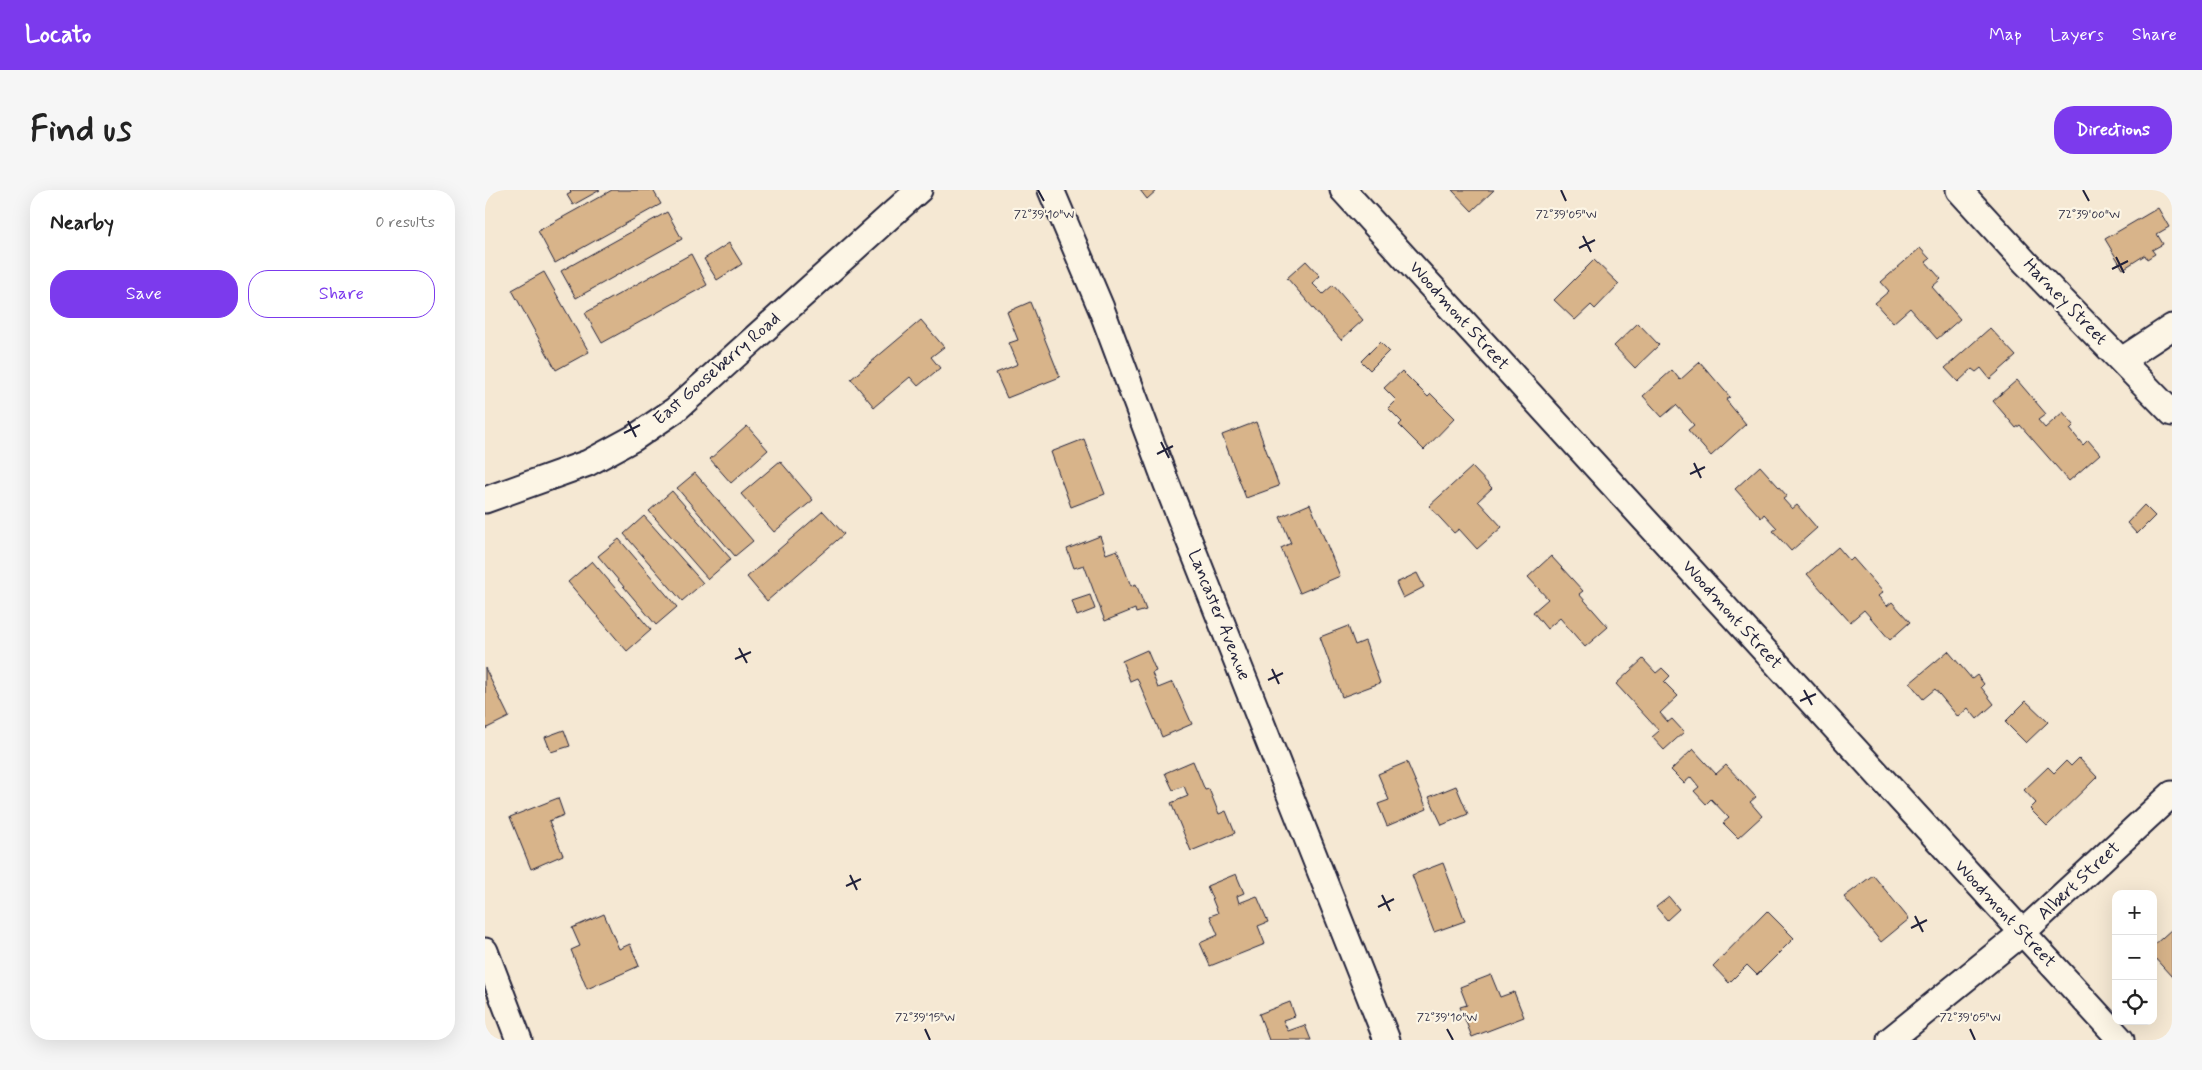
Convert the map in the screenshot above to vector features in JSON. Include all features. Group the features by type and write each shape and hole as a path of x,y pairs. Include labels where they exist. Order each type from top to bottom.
{"street":[{"name":"East Gooseberry Road","path":"485,500 588,463 634,438 669,414 694,394 919,190"},
{"name":"Lancaster Avenue","path":"1051,190 1101,308 1165,482 1387,1040"},
{"name":"Woodmont Street","path":"1343,190 2121,1040"},
{"name":"Harney Street","path":"1959,190 2172,413"},
{"path":"2122,360 2172,327"},
{"name":"Albert Street","path":"1891,1040 2022,933 2172,794"},
{"path":"485,951 519,1040"}],"building":[{"path":"570,190 600,190 573,205 567,195 571,193"},
{"path":"612,190 653,190 661,204 555,263 538,231"},
{"path":"1140,190 1157,190 1147,199"},
{"path":"1452,190 1494,190 1472,211"},
{"path":"2158,208 2169,227 2157,234 2163,244 2152,250 2155,254 2147,259 2145,255 2123,269 2105,239"},
{"path":"667,212 682,239 576,298 561,271"},
{"path":"729,243 742,264 717,280 704,259"},
{"path":"1920,248 1930,259 1926,262 1941,279 1932,287 1960,319 1937,339 1910,308 1893,323 1875,303 1889,291 1881,282"},
{"path":"691,254 707,285 602,343 585,313"},
{"path":"1594,260 1619,284 1595,309 1591,305 1575,320 1554,300"},
{"path":"1306,261 1320,276 1312,283 1323,294 1333,285 1363,320 1341,340 1287,278"},
{"path":"544,272 589,352 556,370 512,290"},
{"path":"1030,302 1060,377 1007,398 996,373 1018,364 1009,343 1018,340 1007,312"},
{"path":"921,320 944,347 931,357 940,368 918,386 910,377 874,407 851,379"},
{"path":"1638,323 1659,345 1635,368 1614,346"},
{"path":"1990,328 2016,356 1990,379 1981,368 1976,372 1972,369 1958,382 1945,368"},
{"path":"1380,342 1389,351 1370,370 1361,361"},
{"path":"1700,362 1730,397 1726,400 1746,424 1711,456 1688,430 1694,425 1676,405 1662,417 1643,396 1672,370 1680,380"},
{"path":"1402,371 1428,397 1431,394 1455,418 1424,450 1399,425 1402,422 1388,408 1396,400 1384,388"},
{"path":"2017,380 2046,414 2038,420 2045,428 2063,412 2074,425 2070,429 2083,445 2088,440 2100,454 2069,481 2020,425 2016,428 1993,401"},
{"path":"1256,422 1279,486 1246,498 1222,435"},
{"path":"747,426 768,450 731,483 710,459"},
{"path":"1084,439 1105,494 1071,507 1051,452"},
{"path":"780,461 813,500 774,532 741,494"},
{"path":"1760,466 1787,496 1783,499 1792,509 1797,505 1817,528 1791,551 1773,531 1777,528 1764,514 1761,518 1735,489"},
{"path":"1472,467 1492,488 1478,501 1502,527 1477,549 1459,529 1454,533 1429,506"},
{"path":"695,473 753,541 735,556 677,488"},
{"path":"672,491 731,559 708,579 649,511"},
{"path":"1310,504 1340,576 1300,593 1281,548 1291,543 1280,517"},
{"path":"2144,505 2155,516 2137,534 2127,523"},
{"path":"823,511 844,534 767,601 747,577"},
{"path":"644,516 703,583 682,601 624,534"},
{"path":"1100,536 1106,554 1117,550 1131,586 1136,584 1146,610 1136,613 1135,609 1105,621 1084,565 1074,568 1067,549"},
{"path":"619,539 677,607 656,625 598,556"},
{"path":"1838,547 1850,561 1853,558 1883,592 1878,596 1887,606 1892,602 1910,622 1890,640 1864,610 1850,622 1807,574"},
{"path":"1551,556 1583,591 1579,594 1608,627 1585,647 1560,618 1547,629 1533,612 1548,599 1528,577"},
{"path":"592,561 651,630 627,651 568,582"},
{"path":"1417,573 1424,587 1403,598 1396,583"},
{"path":"1090,595 1095,609 1077,616 1072,601"},
{"path":"1348,626 1355,645 1365,641 1380,683 1342,697 1320,637"},
{"path":"1147,650 1156,671 1152,673 1158,688 1173,682 1192,724 1162,737 1137,678 1130,681 1122,661"},
{"path":"1948,651 1972,679 1977,675 1984,684 1981,687 1994,704 1977,719 1968,708 1958,717 1935,689 1923,699 1910,683"},
{"path":"1643,659 1656,673 1662,668 1670,676 1664,682 1678,696 1660,713 1668,722 1672,719 1684,732 1664,750 1652,737 1659,731 1616,684"},
{"path":"485,668 509,717 485,729"},
{"path":"2026,701 2048,722 2026,743 2005,722"},
{"path":"564,730 570,746 551,752 545,737"},
{"path":"1693,749 1716,774 1726,765 1756,797 1750,802 1762,816 1738,838 1723,823 1729,818 1711,799 1706,804 1694,791 1699,787 1691,777 1684,783 1671,770"},
{"path":"2079,758 2097,777 2047,826 2030,809 2036,803 2024,790 2048,767 2054,773 2066,761 2071,766"},
{"path":"1193,761 1205,790 1209,789 1219,814 1226,811 1235,833 1191,851 1171,803 1188,796 1184,786 1173,790 1165,773"},
{"path":"1407,762 1427,809 1387,826 1378,804 1389,800 1378,774"},
{"path":"1456,786 1468,814 1442,825 1429,797"},
{"path":"558,798 564,815 549,821 563,855 531,869 510,817"},
{"path":"1443,863 1465,921 1434,932 1412,875"},
{"path":"1236,874 1244,893 1237,896 1239,903 1257,896 1268,922 1258,926 1265,944 1210,966 1200,943 1218,935 1210,916 1218,913 1207,886"},
{"path":"1873,875 1909,919 1881,942 1844,897"},
{"path":"1669,897 1679,909 1667,920 1656,907"},
{"path":"1767,911 1794,938 1757,975 1747,965 1729,983 1713,966"},
{"path":"604,914 619,949 630,944 639,966 587,989 571,950 580,946 572,928"},
{"path":"2172,929 2172,977 2157,960 2157,942"},
{"path":"1491,975 1500,997 1514,992 1524,1017 1472,1037 1460,1007 1467,1005 1460,987"},
{"path":"1290,1002 1295,1016 1283,1020 1288,1031 1305,1025 1311,1040 1269,1040 1259,1014"}]}
